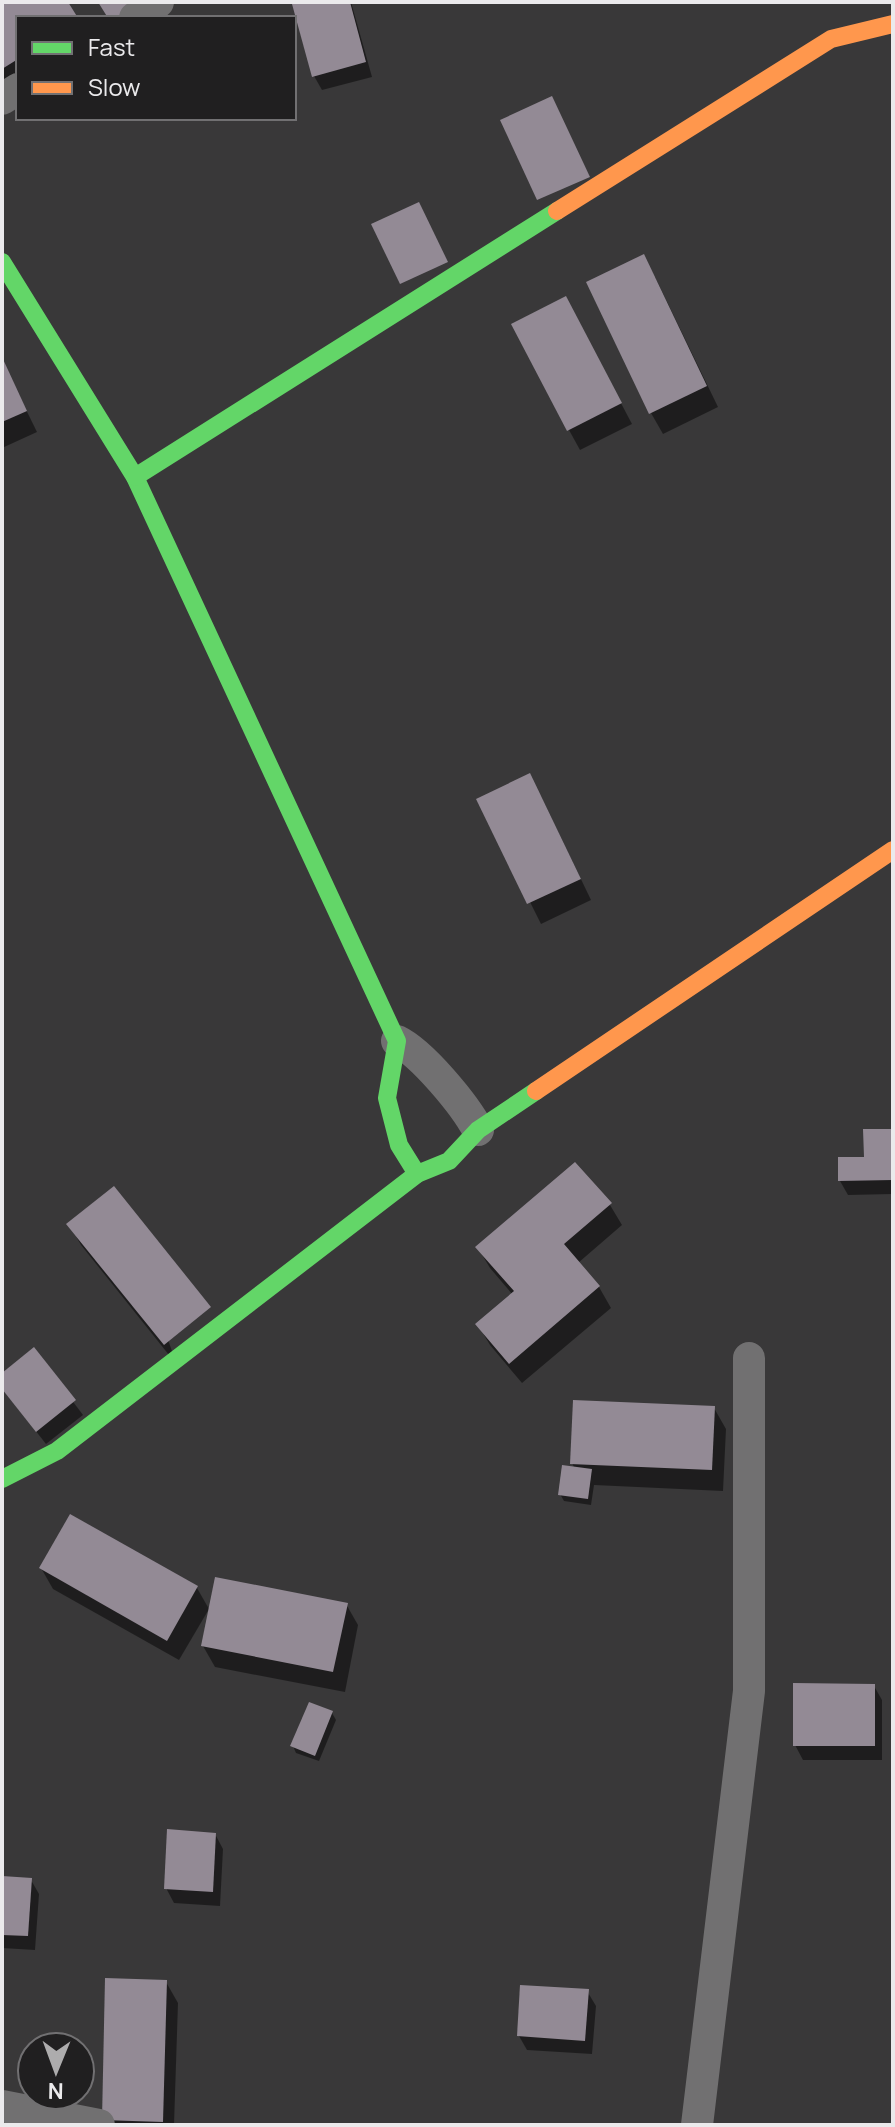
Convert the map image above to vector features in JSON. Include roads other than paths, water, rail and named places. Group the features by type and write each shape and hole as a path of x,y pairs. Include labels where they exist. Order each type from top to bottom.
{"street":[{"path":"138,16 158,2"},
{"path":"135,477 831,39 893,24"},
{"path":"2,262 135,477 397,1041 387,1098 399,1145 417,1174"},
{"path":"2,1479 57,1451 417,1174 449,1161 478,1130 893,850"},
{"path":"397,1041 410,1047 428,1066 472,1118 478,1130"},
{"path":"697,2125 749,1691 749,1358"},
{"path":"2,2106 99,2125"}]}
